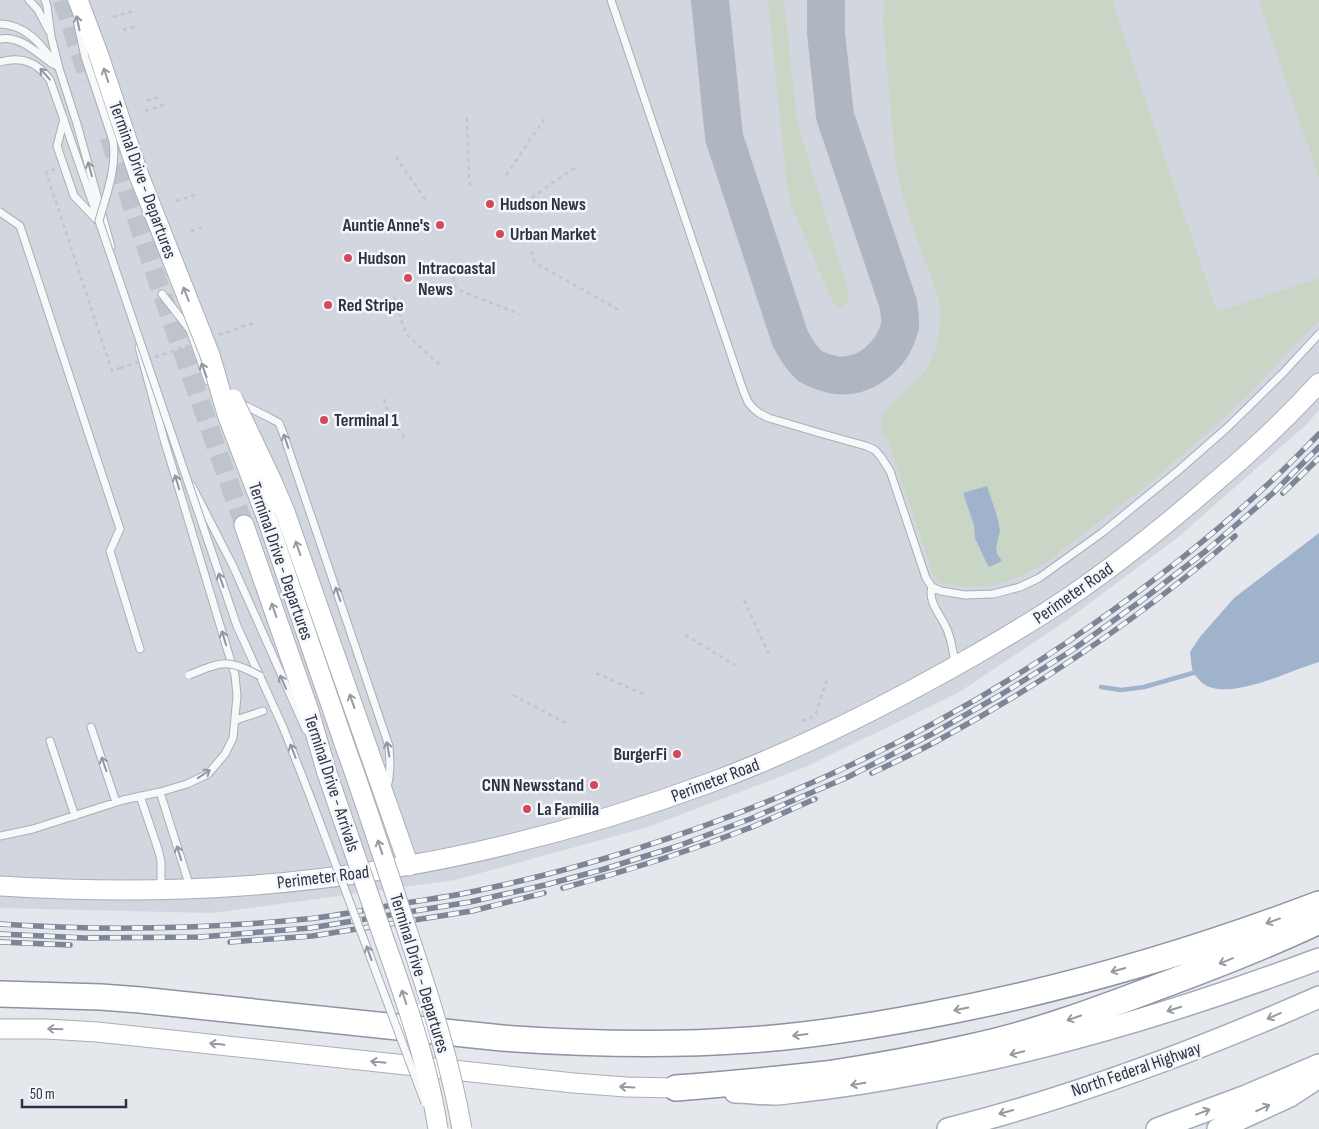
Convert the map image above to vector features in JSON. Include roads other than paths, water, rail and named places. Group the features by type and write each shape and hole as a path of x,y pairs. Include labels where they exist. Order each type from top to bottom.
{"highway":[{"path":"0,994 140,1000 545,1041 648,1044 752,1040 878,1024 1009,999 1161,958 1254,928 1319,904"},
{"path":"676,1088 824,1074 874,1067 1022,1035 1165,985 1319,921"}],"main road":[{"path":"676,1088 773,1094 860,1084 977,1062 1122,1026 1230,991 1319,959"},
{"name":"North Federal Highway","path":"948,1129 1053,1098 1150,1066 1245,1029 1319,997"},
{"path":"1157,1129 1246,1096 1319,1065"},
{"path":"1218,1129 1290,1096 1319,1077"}],"street":[{"name":"Terminal Drive - Departures","path":"78,0 98,53 138,173 210,356 227,414 269,526 370,816 443,1045 462,1129"},
{"path":"210,356 240,412 285,512 379,791 408,866"},
{"name":"Perimeter Road","path":"0,886 99,890 162,889 239,886 330,878 450,858 552,834 628,811 714,781 794,748 880,707 955,666 1055,607 1148,539 1232,468 1319,383"},
{"name":"Terminal Drive - Arrivals","path":"244,525 282,658 308,708 327,773 421,1049 437,1129"},
{"path":"0,1029 97,1032 574,1083 676,1088"}],"lane":[{"path":"29,0 38,10 51,36"},
{"path":"0,836 33,829 116,802 187,784 208,774 225,754 233,738 236,720 237,696 235,674 163,436 77,124 59,68 45,0"},
{"path":"73,0 85,57 113,141 114,159 112,176 99,221"},
{"path":"611,0 748,402 759,414 769,418 875,450 890,471 926,578 932,587 965,595 993,594 1039,578 1103,532 1179,470 1235,420 1319,334"},
{"path":"0,24 10,24 30,35 59,68"},
{"path":"0,39 14,39 22,42 59,68"},
{"path":"0,62 14,59 31,62 39,67 50,80 237,626 287,735 413,1072 437,1129"},
{"path":"64,118 57,146 71,188 74,196 99,221"},
{"path":"0,212 20,226 120,529 110,551 140,649"},
{"path":"162,294 190,330 211,388 278,423 283,433 389,746 390,776 379,791"},
{"path":"214,397 342,751 366,780"},
{"path":"163,436 202,505 282,658"},
{"path":"932,587 931,600 948,630 955,666"},
{"path":"189,675 217,664 230,663 260,676"},
{"path":"236,720 263,711"},
{"path":"91,727 116,802"},
{"path":"50,741 75,816"},
{"path":"160,792 190,888"},
{"path":"140,796 161,861 162,889"}],"water":[{"path":"987,486 1000,531 996,548 997,554 1002,561 989,567 975,538 974,525 963,493"},
{"path":"1319,533 1319,662 1258,684 1240,688 1224,689 1211,687 1200,681 1193,672 1190,652 1200,637 1234,598"}],"waterway":[{"path":"1101,687 1121,690 1144,687 1193,673"}],"tunnel":[{"path":"62,0 89,80"},
{"path":"109,137 162,294 244,525"}],"railway":[{"path":"0,924 76,928 153,928 230,925 329,916 462,894 550,874 705,826 781,796 855,763 928,726 998,686 1066,643 1170,568 1220,527 1280,473 1319,434"},
{"path":"0,934 85,938 200,937 310,928 470,902 601,870 678,846 750,819 848,777 932,734 1002,694 1071,651 1145,598 1207,550 1272,494 1319,447"},
{"path":"1283,493 1319,458"},
{"path":"872,773 937,741 1053,672 1128,621 1235,536"},
{"path":"563,888 635,868 705,844 752,827 815,799"},
{"path":"230,942 312,936 472,911 544,893"},
{"path":"0,942 70,945"}],"place":[{"name":"Hudson News","path":"490,204"},
{"name":"Auntie Anne's","path":"440,225"},
{"name":"Urban Market","path":"500,234"},
{"name":"Hudson","path":"348,258"},
{"name":"Intracoastal News","path":"408,278"},
{"name":"Red Stripe","path":"328,305"},
{"name":"Terminal 1","path":"324,420"},
{"name":"BurgerFi","path":"677,754"},
{"name":"CNN Newsstand","path":"594,785"},
{"name":"La Familia","path":"527,809"}]}
